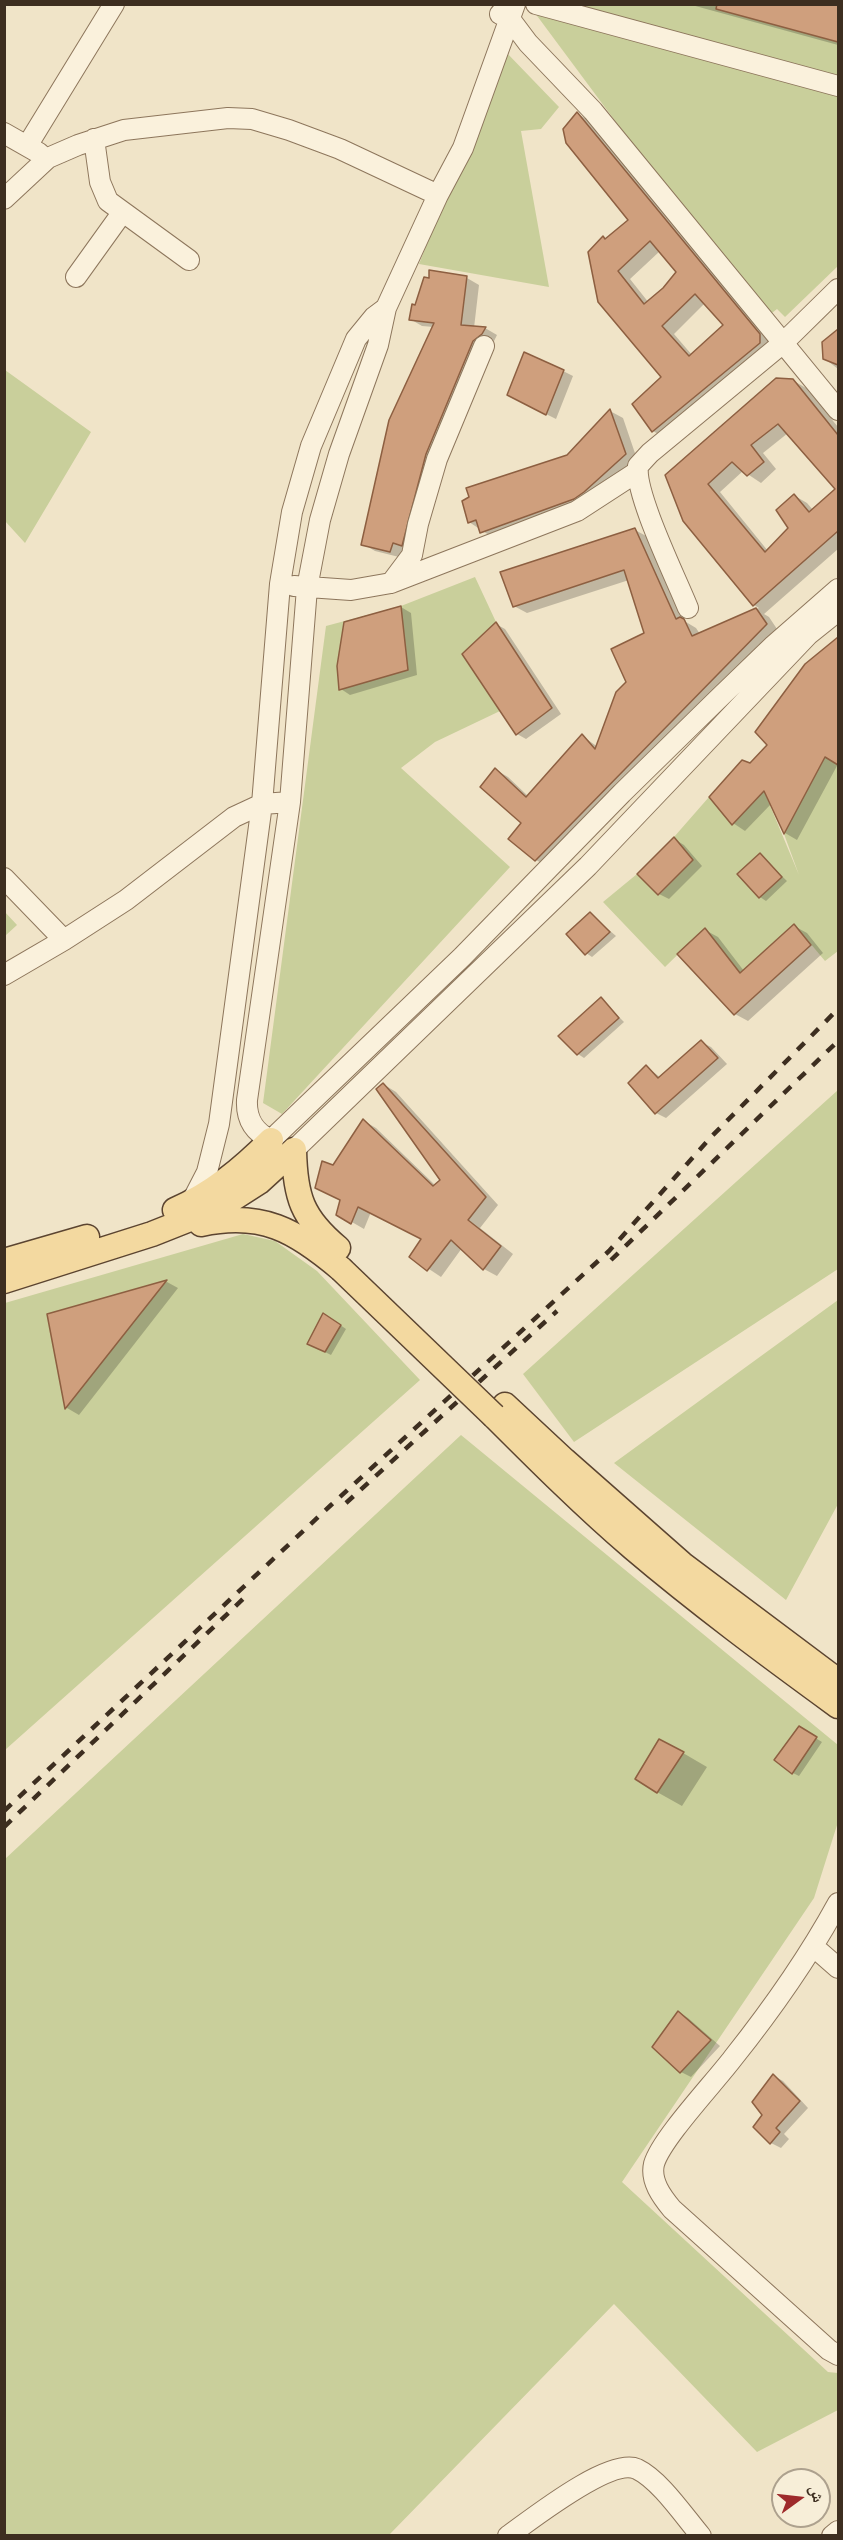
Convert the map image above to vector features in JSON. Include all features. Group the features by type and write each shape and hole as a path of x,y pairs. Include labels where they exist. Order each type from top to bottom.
{"main road":[{"path":"4,1261 165,1214 191,1203 225,1182 271,1140"},
{"path":"4,1281 196,1218 234,1200 260,1182 294,1150"},
{"path":"294,1150 295,1179 303,1209 346,1264 499,1411 573,1494 700,1603 838,1706"},
{"path":"152,1234 223,1220 264,1222 297,1234 346,1264"},
{"path":"499,1411 564,1460 682,1564 732,1604 838,1681"}],"street":[{"path":"27,146 114,4"},
{"path":"536,4 838,86"},
{"path":"505,10 502,38 463,148 438,195 386,308 378,345 328,487 307,588 290,802 247,1100 250,1121 262,1136 271,1140 462,957 702,715 774,645 838,588"},
{"path":"505,10 528,43 592,111 838,410"},
{"path":"4,199 48,158 94,139 124,130 228,118 252,119 340,149 438,195"},
{"path":"4,133 48,158"},
{"path":"94,139 102,192 108,201 189,260"},
{"path":"76,277 122,213"},
{"path":"688,608 645,504 637,472 638,466 645,457 783,343 838,289"},
{"path":"191,1203 207,1172 219,1124 262,804 280,584 292,512 310,446 356,339 374,317 386,308"},
{"path":"391,583 412,555 437,459 484,346"},
{"path":"280,584 351,590 391,583 577,511 637,472"},
{"path":"294,1150 588,866 808,635 838,611"},
{"path":"4,975 126,900 234,817 262,804 290,802"},
{"path":"4,878 64,940"},
{"path":"219,1124 250,1121"},
{"path":"838,1903 814,1947 734,2058 662,2147 653,2167 656,2186 672,2209 829,2350 838,2355"},
{"path":"814,1947 838,1968"},
{"path":"508,2535 590,2481 607,2471 623,2467 634,2468 649,2477 701,2535"},
{"path":"832,2535 838,2531"}],"green space":[{"path":"529,5 838,5 838,266 785,317 777,309 763,320"},
{"path":"504,50 559,107 541,129 521,131 549,287 419,264"},
{"path":"5,370 91,432 25,543 5,521"},
{"path":"475,577 496,622 462,654 500,711 435,742 401,768 510,867 282,1114 263,1103 326,626 401,606"},
{"path":"825,757 837,764 838,762 838,951 825,961 794,924 740,973 705,928 665,967 603,902 637,874 659,895 693,860 674,837 709,797 732,824 764,791 799,875 784,834"},
{"path":"4,911 17,925 5,936 4,936"},
{"path":"838,1090 838,1269 574,1442 523,1374"},
{"path":"243,1234 275,1241 317,1271 420,1380 5,1750 5,1303"},
{"path":"838,1300 838,1504 786,1600 614,1463"},
{"path":"461,1435 838,1745 838,1822 814,1898 622,2182 828,2372 838,2373 838,2410 757,2452 614,2304 389,2535 5,2536 5,1859"}],"building":[{"path":"717,4 838,4 838,42 716,9"},
{"path":"577,112 760,334 760,343 652,432 632,404 661,377 598,302 588,252 603,236 605,239 628,220 566,143 563,129","holes":["650,241 676,272 663,288 644,304 618,271","695,294 723,325 689,356 662,326"]},
{"path":"429,270 467,276 461,325 486,327 482,334 473,341 426,454 402,546 393,543 390,552 361,545 389,420 434,323 409,320 412,304 415,305 424,277 429,278"},
{"path":"838,329 838,365 823,359 822,342"},
{"path":"524,352 564,370 546,415 507,395"},
{"path":"776,378 793,379 838,435 838,531 753,606 683,521 665,475","holes":["778,424 835,489 809,512 794,494 776,510 788,528 765,552 708,484 732,462 747,476 764,462 751,445"]},
{"path":"610,409 626,454 584,492 574,499 480,533 476,520 468,523 462,501 469,497 466,488 567,455"},
{"path":"635,528 676,619 680,617 684,619 692,636 756,608 767,624 535,861 508,839 521,823 480,787 495,768 526,797 582,734 595,749 616,692 626,682 611,649 644,633 624,570 513,607 500,572"},
{"path":"401,606 408,670 339,690 337,666 344,622"},
{"path":"496,622 552,708 516,735 462,654"},
{"path":"838,637 838,765 825,757 784,834 764,791 732,825 709,797 742,760 750,763 767,745 755,732 805,664"},
{"path":"674,837 693,860 658,895 637,874"},
{"path":"760,853 782,877 759,898 737,874"},
{"path":"590,912 610,932 585,955 566,934"},
{"path":"794,924 811,945 734,1015 677,954 705,928 740,973"},
{"path":"601,997 619,1018 577,1055 558,1036"},
{"path":"701,1040 718,1058 655,1114 628,1083 646,1065 658,1078"},
{"path":"383,1083 486,1197 468,1220 501,1246 483,1270 451,1240 427,1271 409,1257 421,1239 358,1207 351,1224 336,1215 340,1200 315,1188 322,1161 333,1165 363,1119 433,1186 440,1180 376,1089"},
{"path":"167,1280 65,1409 47,1314"},
{"path":"323,1313 341,1325 325,1352 307,1344"},
{"path":"799,1726 817,1737 792,1774 774,1760"},
{"path":"659,1739 684,1752 657,1793 635,1779"},
{"path":"678,2011 711,2040 680,2073 652,2047"},
{"path":"773,2074 800,2101 776,2128 780,2132 770,2144 753,2127 762,2115 752,2102"}],"railway":[{"path":"4,1811 331,1505 609,1251 712,1136 838,1009"},
{"path":"611,1260 838,1041"},
{"path":"346,1503 557,1311"},
{"path":"4,1827 243,1599"}]}
